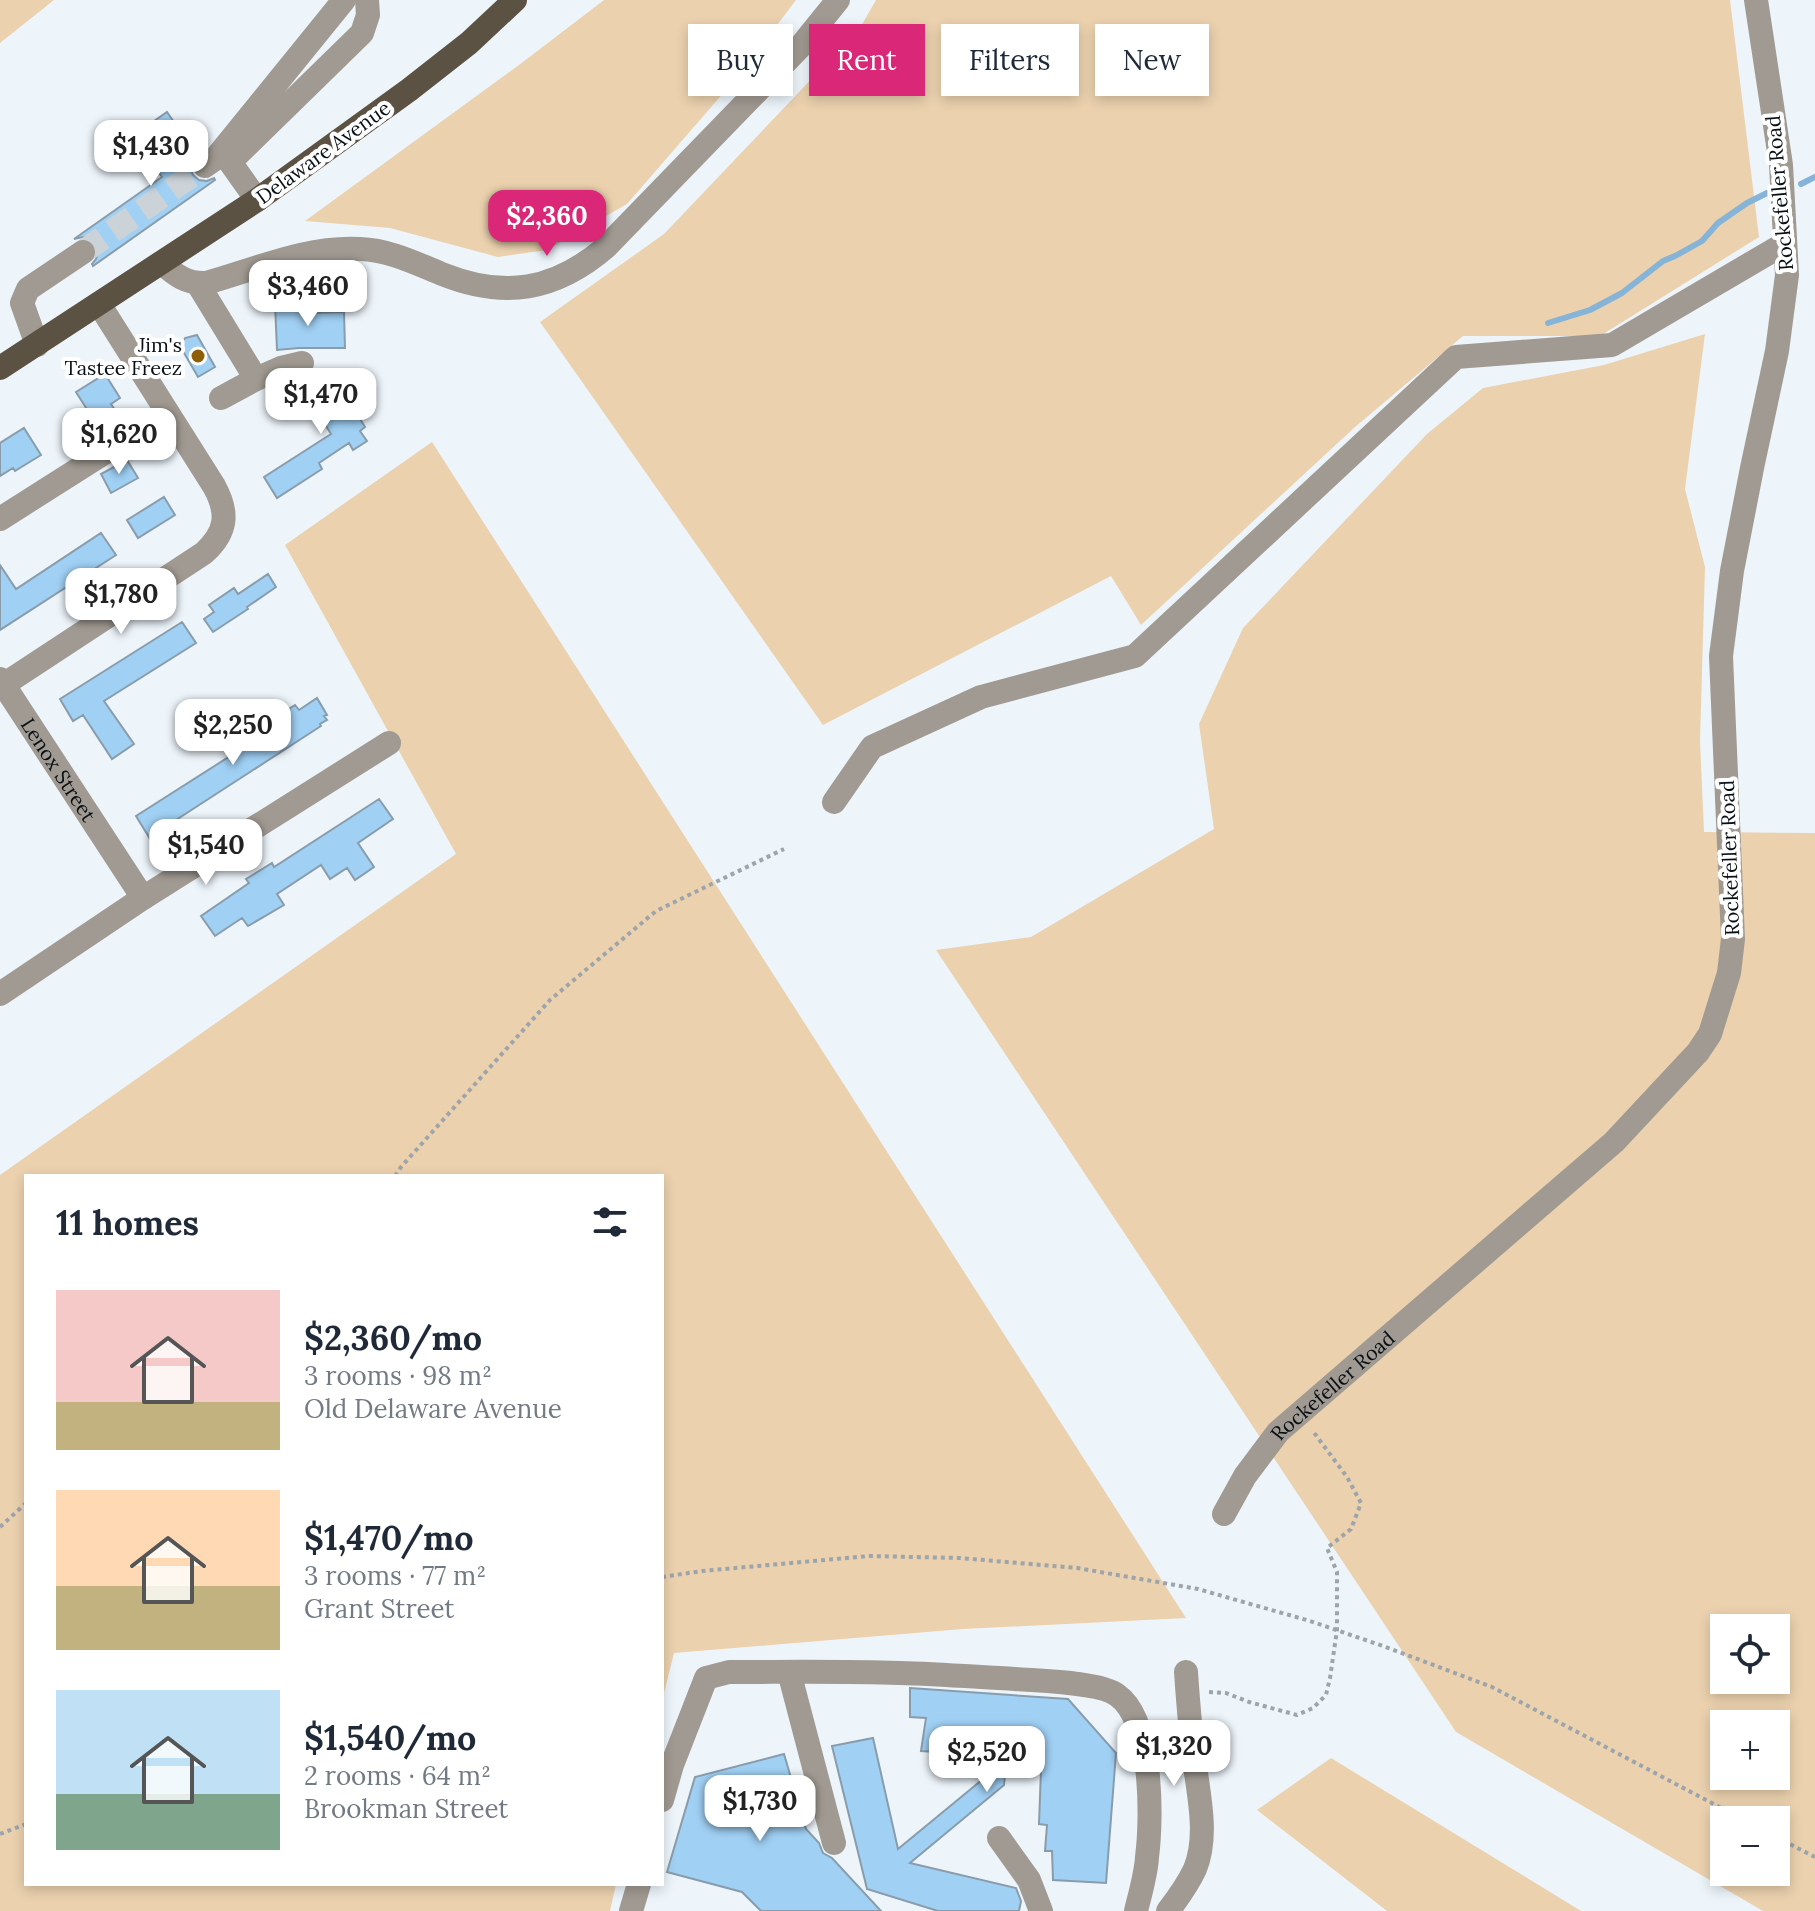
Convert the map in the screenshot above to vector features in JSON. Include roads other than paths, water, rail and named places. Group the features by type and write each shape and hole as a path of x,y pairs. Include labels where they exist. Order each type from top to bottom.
{"main road":[{"name":"Delaware Avenue","path":"0,368 257,200 433,72 515,0"}],"street":[{"path":"205,166 215,159 344,0"},
{"path":"257,200 230,162 362,33 368,15 367,0"},
{"path":"162,263 181,279 198,284 280,259 349,248 393,255 457,280 490,288 528,287 552,282 591,261 620,233 800,47 838,0"},
{"name":"Rockefeller Road","path":"1224,1514 1245,1476 1278,1432 1614,1142 1698,1052 1710,1034 1729,973 1733,939 1721,656 1732,571 1777,351 1787,275 1781,165 1756,0"},
{"path":"834,802 872,747 981,697 1135,656 1456,357 1612,345 1784,244"},
{"path":"37,345 22,303 28,289 83,252"},
{"path":"198,284 256,379"},
{"path":"1,684 204,553 218,537 223,524 222,504 214,486 99,304"},
{"path":"221,398 281,368 302,363"},
{"path":"0,519 167,413"},
{"name":"Lenox Street","path":"1,684 143,898"},
{"path":"0,994 143,898 389,743"},
{"path":"664,1793 706,1678 729,1672 901,1673 1095,1687 1117,1694 1129,1709 1139,1726 1145,1753 1148,1782 1147,1859 1136,1911"},
{"path":"789,1672 834,1843"},
{"path":"1168,1911 1196,1867 1201,1841 1201,1811 1187,1681"},
{"path":"999,1838 1029,1880 1041,1911"},
{"path":"631,1911 638,1886"}],"waterway":[{"path":"1801,184 1815,177"},
{"path":"1548,323 1590,310 1622,293 1663,261 1702,241 1718,223 1747,203 1771,191"}],"tunnel":[{"path":"83,252 205,166"}],"place":[{"name":"Jim's Tastee Freez","path":"198,356"}]}
